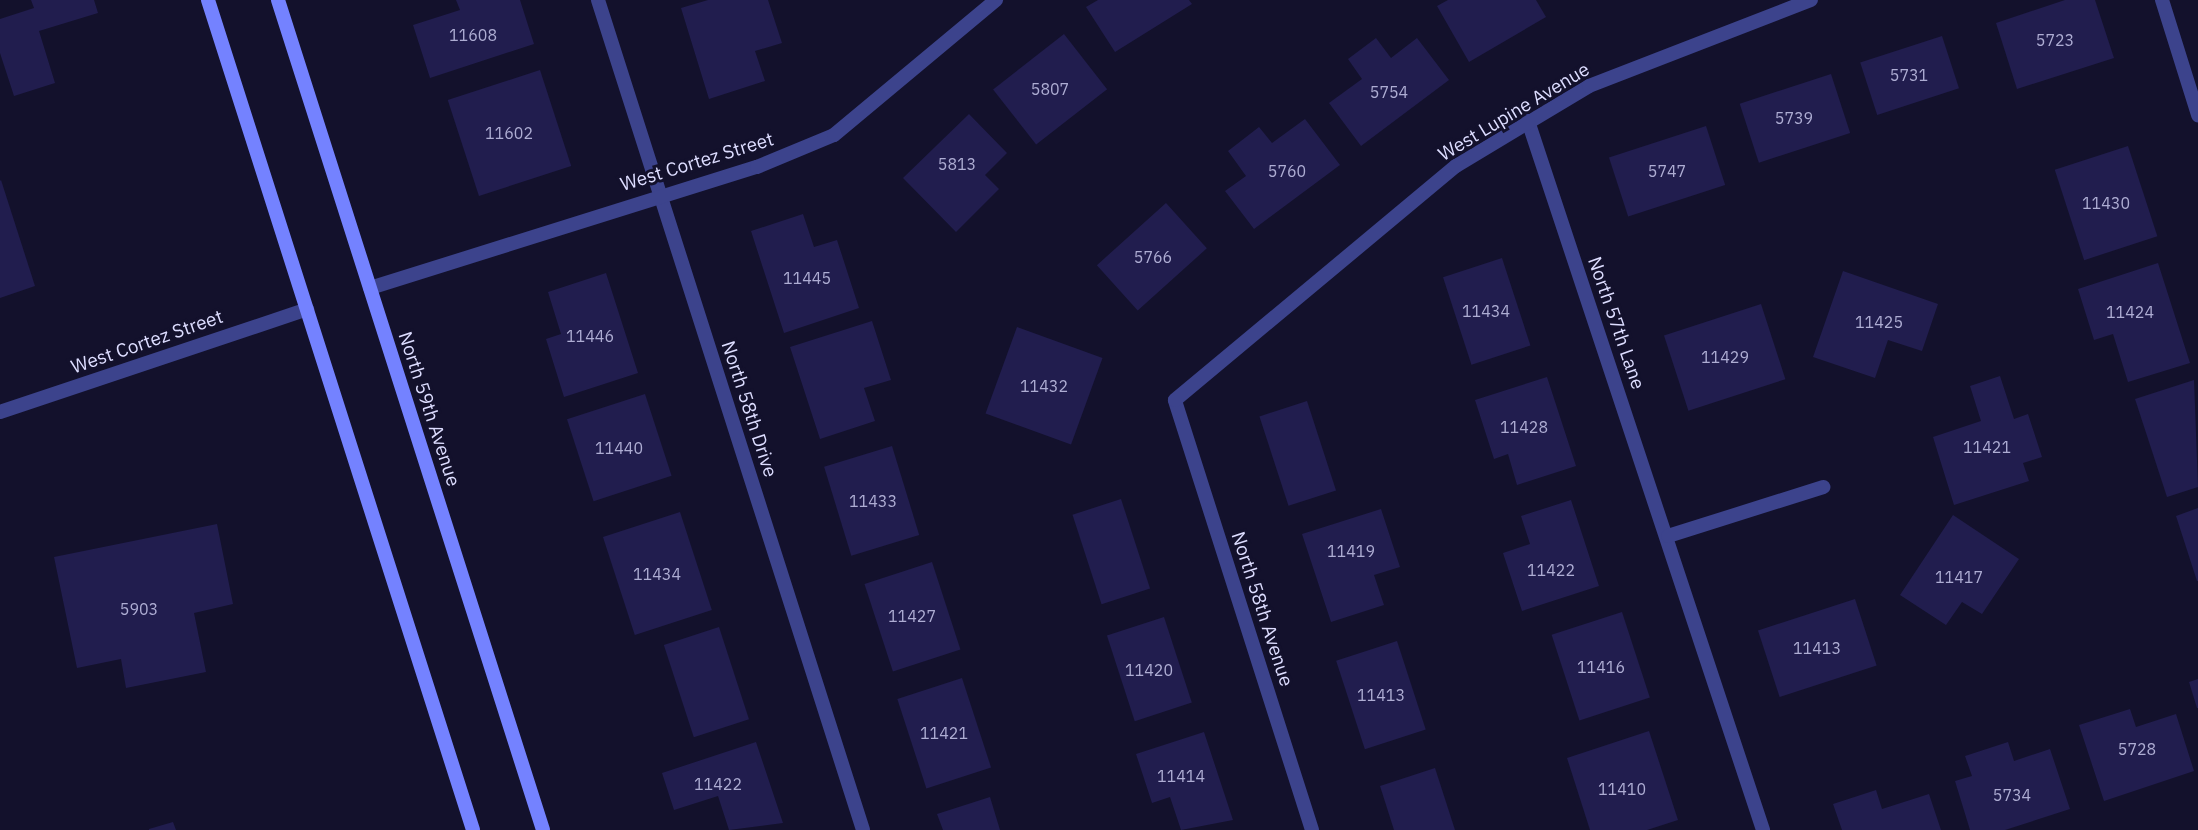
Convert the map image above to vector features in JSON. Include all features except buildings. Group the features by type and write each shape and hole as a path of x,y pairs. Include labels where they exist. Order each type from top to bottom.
{"main road":[{"path":"208,0 473,830"},
{"name":"North 59th Avenue","path":"278,0 543,830"}],"street":[{"name":"North 58th Drive","path":"598,0 863,830"},
{"name":"West Cortez Street","path":"370,288 660,193 757,167 834,135 996,0"},
{"name":"West Lupine Avenue","path":"1175,400 1456,166 1589,86 1693,41 1811,0"},
{"path":"2162,0 2198,115"},
{"name":"North 57th Lane","path":"1528,121 1668,536 1763,830"},
{"name":"West Cortez Street","path":"0,412 307,309"},
{"name":"North 58th Avenue","path":"1175,400 1312,830"},
{"path":"1668,536 1823,487"}]}
